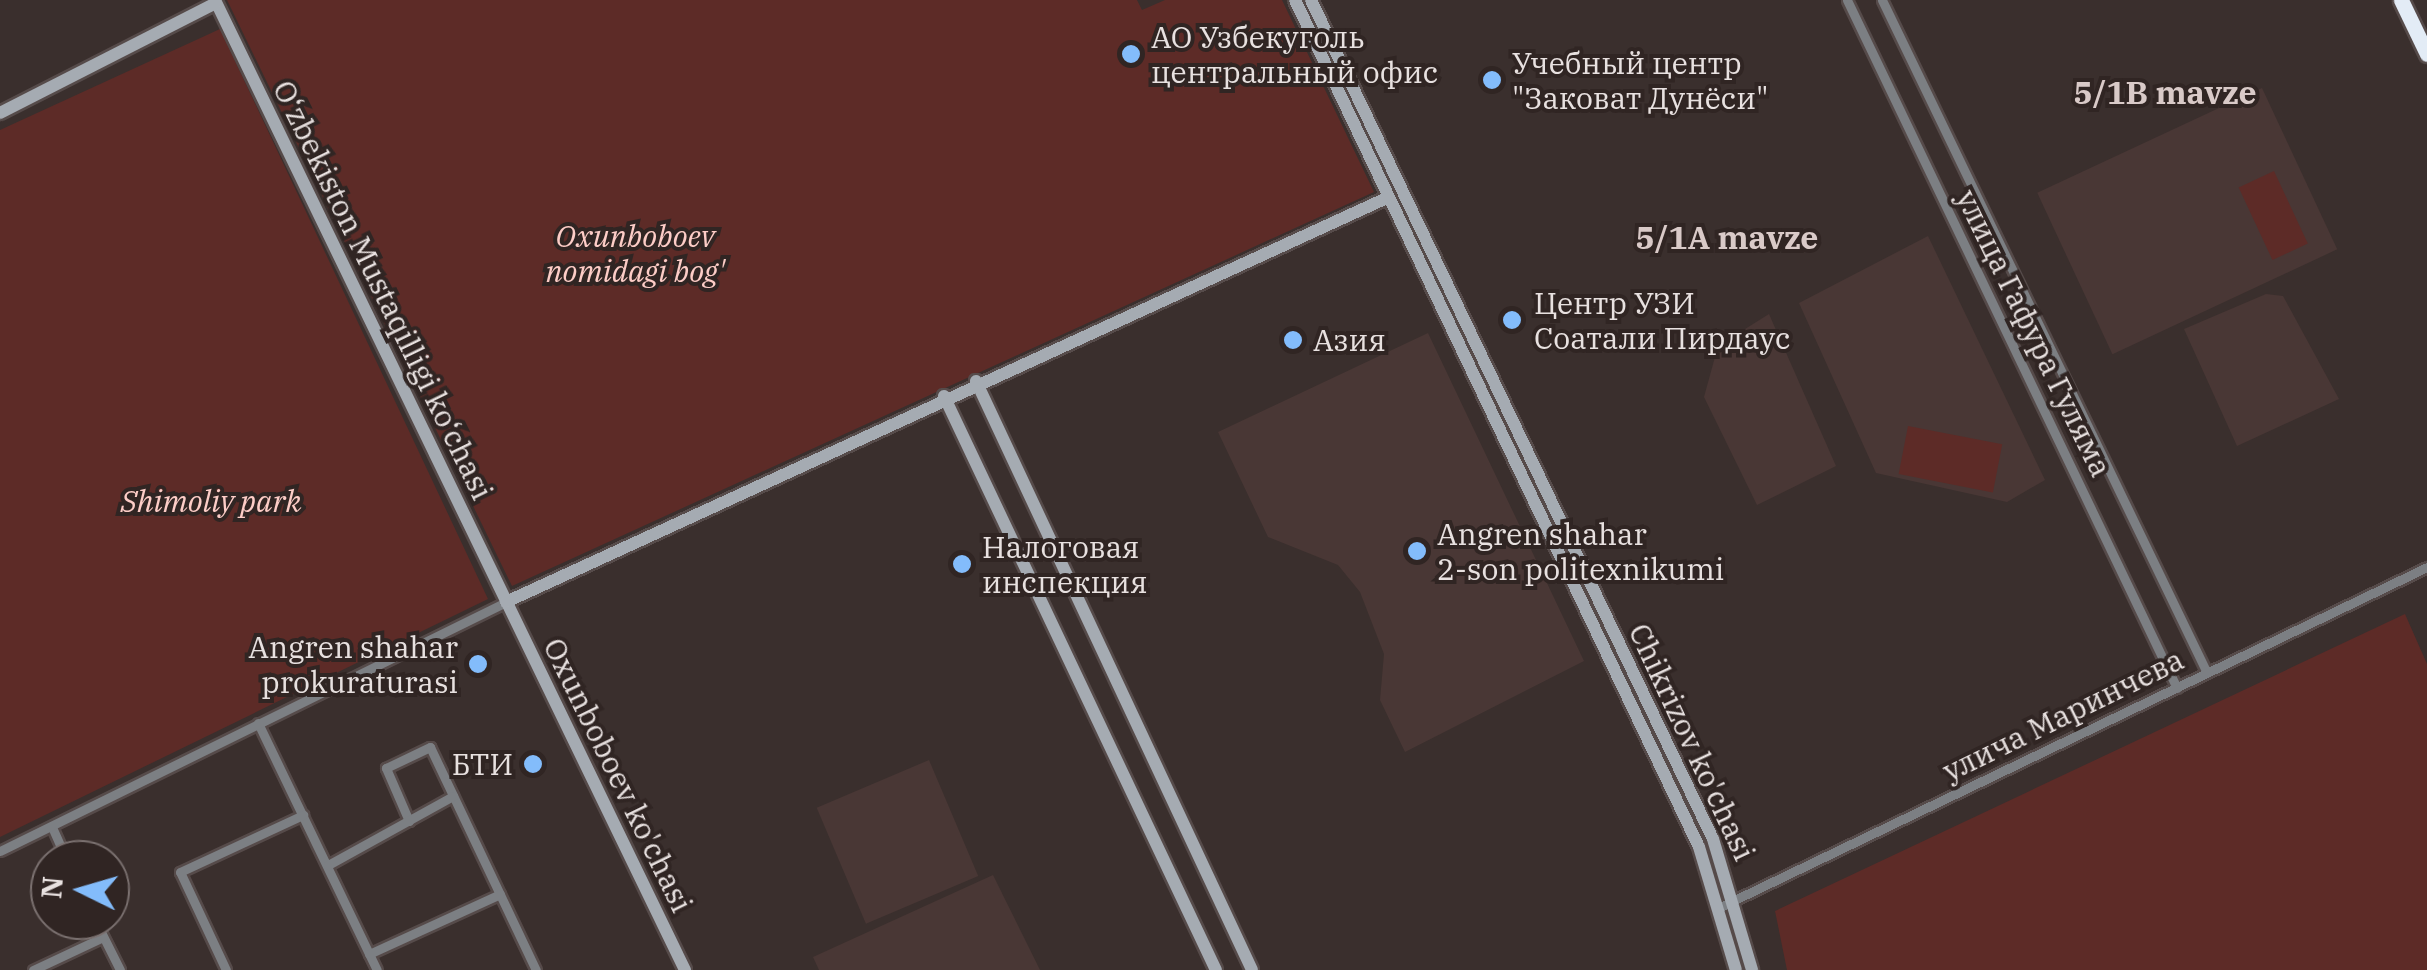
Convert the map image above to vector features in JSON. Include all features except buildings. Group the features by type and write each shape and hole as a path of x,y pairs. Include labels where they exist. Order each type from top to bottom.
{"highway":[{"path":"2401,0 2427,54"},
{"path":"2410,0 2427,35"}],"main road":[{"name":"Chikrizov ko'chasi","path":"1295,0 1720,907 1736,970"},
{"name":"Chikrizov ko'chasi","path":"1311,0 1735,900 1752,970"},
{"path":"0,112 216,2"},
{"name":"O‘zbekiston Mustaqilligi ko‘chasi","path":"216,2 506,602"},
{"path":"506,602 976,380 1389,197"},
{"path":"976,380 1252,970"},
{"path":"944,396 1216,970"},
{"name":"Oxunboboev ko'chasi","path":"506,602 685,970"}],"street":[{"name":"улица Гафура Гуляма","path":"1846,0 2177,688"},
{"path":"1882,0 2206,674"},
{"name":"улича Маринчева","path":"1720,907 2427,567"},
{"path":"0,851 506,602"},
{"path":"258,724 377,970"},
{"path":"409,821 386,768 430,746 536,970"},
{"path":"328,865 454,796"},
{"path":"221,969 180,872 303,816"},
{"path":"52,826 59,840"},
{"path":"370,954 500,894"},
{"path":"33,970 100,940"},
{"path":"105,940 120,970"}],"shaded area":[{"path":"2262,88 2337,249 2112,354 2037,193"},
{"path":"1928,236 2045,480 2007,502 1876,473 1799,303"},
{"path":"2266,294 2283,296 2339,399 2237,446 2184,329"},
{"path":"1769,314 1836,466 1757,505 1704,397 1718,346"},
{"name":"Angren shahar 2-son politexnikumi","path":"1428,333 1584,661 1405,752 1380,700 1384,654 1360,592 1338,565 1268,537 1218,432"},
{"path":"929,760 978,876 866,924 817,808"},
{"path":"993,875 1040,970 819,970 813,957"}],"green space":[{"name":"Oxunboboev nomidagi bog'","path":"227,0 1137,0 1142,10 1165,0 1282,0 1374,192 512,586"},
{"name":"Shimoliy park","path":"220,29 488,599 0,837 0,130"},
{"path":"2274,171 2308,244 2272,260 2239,187"},
{"path":"1908,426 2002,444 1993,492 1899,474"},
{"path":"2405,614 2427,664 2427,970 1787,970 1775,911"}],"place":[{"name":"АО Узбекуголь центральный офис","path":"1131,54"},
{"name":"Учебный центр \"Заковат Дунёси\"","path":"1492,80"},
{"name":"Центр УЗИ Соатали Пирдаус","path":"1512,320"},
{"name":"Азия","path":"1293,340"},
{"name":"Angren shahar 2-son politexnikumi","path":"1417,551"},
{"name":"Налоговая инспекция","path":"962,564"},
{"name":"Angren shahar prokuraturasi","path":"478,664"},
{"name":"БТИ","path":"533,764"}],"district":[{"name":"5/1B mavze","path":"2165,92"},
{"name":"5/1A mavze","path":"1727,237"}]}
